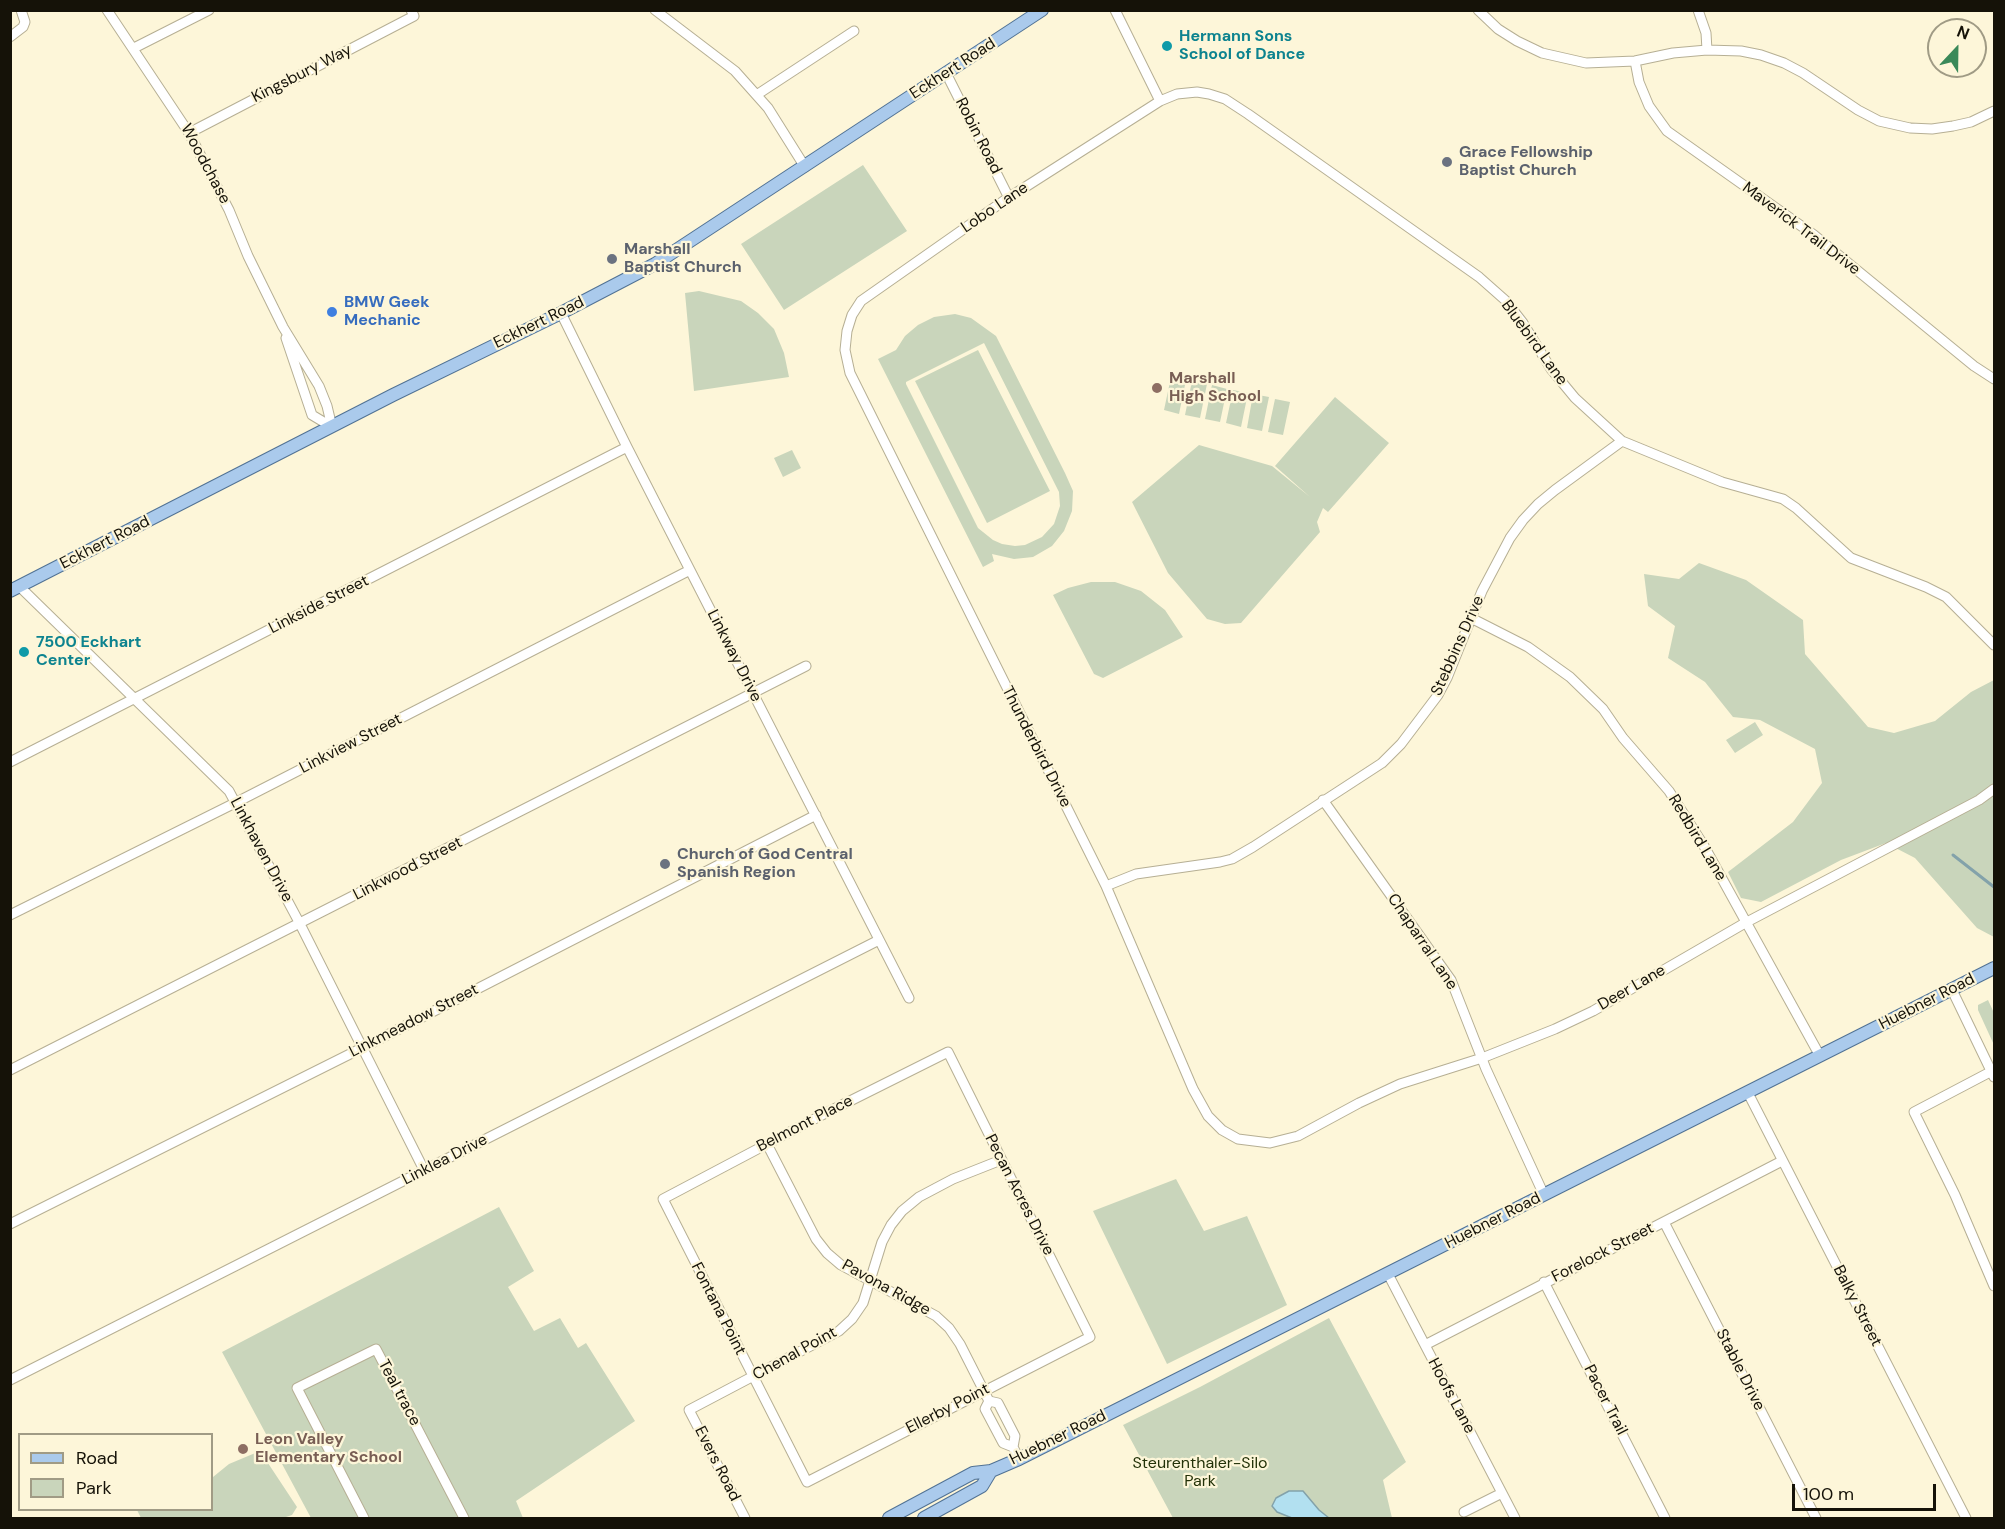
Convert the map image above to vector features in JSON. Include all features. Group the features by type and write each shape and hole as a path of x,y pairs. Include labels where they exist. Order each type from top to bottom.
{"main road":[{"name":"Eckhert Road","path":"15,589 655,264 1042,10"},
{"name":"Huebner Road","path":"924,1518 982,1486 990,1471 1016,1453 1388,1274 1995,968"},
{"name":"Huebner Road","path":"889,1518 973,1473 990,1471"}],"street":[{"path":"10,37 23,27 25,22 21,10"},
{"name":"Woodchase","path":"108,10 189,133 229,210 248,256 283,327 319,386 332,427"},
{"path":"134,48 208,10"},
{"path":"655,10 724,61 758,94 805,167"},
{"path":"669,20 675,10"},
{"path":"1115,10 1160,101"},
{"path":"1478,10 1498,29 1517,42 1542,53 1586,63 1635,61 1707,50 1741,51 1761,55 1803,73 1858,110 1892,124 1932,129 1971,122 1995,111"},
{"path":"1698,10 1706,33 1707,50"},
{"name":"Kingsbury Way","path":"189,133 413,13"},
{"path":"758,94 854,31"},
{"name":"Maverick Trail Drive","path":"1635,61 1639,82 1648,106 1667,131 1814,235 1974,366 1995,379"},
{"name":"Robin Road","path":"946,74 1009,198"},
{"name":"Bluebird Lane","path":"1160,101 1177,94 1197,92 1224,99 1248,114 1479,277 1505,300 1535,341 1551,369 1575,398 1622,441 1722,482 1783,499 1851,558 1946,597 1995,645"},
{"name":"Lobo Lane","path":"848,331 852,315 861,301 1009,198 1160,101"},
{"name":"Linkway Drive","path":"561,313 627,447 909,998"},
{"name":"Woodchase","path":"283,327 312,415 332,427"},
{"name":"Thunderbird Drive","path":"848,331 845,350 850,373 1106,886 1192,1087 1208,1116 1222,1130 1238,1139 1252,1142"},
{"name":"Stebbins Drive","path":"1106,886 1136,874 1220,862 1232,858 1253,848 1323,800 1371,771 1401,744 1438,695 1500,557 1523,520 1555,490 1622,441"},
{"name":"Linkside Street","path":"10,762 627,447"},
{"name":"Linkview Street","path":"10,915 235,803 690,570"},
{"name":"Linkhaven Drive","path":"15,589 135,699 229,791 300,924 424,1170"},
{"name":"Redbird Lane","path":"1471,618 1528,647 1570,676 1603,710 1623,738 1669,791 1687,817 1820,1056"},
{"name":"Linkwood Street","path":"10,1070 806,666"},
{"name":"Deer Lane","path":"1252,1142 1270,1143 1298,1136 1400,1084 1482,1058 1593,1011 1745,922 1979,800 1995,789"},
{"name":"Chaparral Lane","path":"1323,800 1451,980 1482,1058 1544,1195"},
{"name":"Linkmeadow Street","path":"10,1224 362,1048 816,815"},
{"name":"Linklea Drive","path":"10,1380 879,940"},
{"path":"1952,990 1993,1074 1914,1112 1955,1195 1995,1286"},
{"name":"Belmont Place","path":"663,1199 948,1052"},
{"name":"Pecan Acres Drive","path":"948,1052 1090,1337"},
{"name":"Balky Street","path":"1748,1093 1966,1518"},
{"name":"Pavona Ridge","path":"767,1144 816,1239 834,1259 936,1316 949,1328 960,1344 989,1401"},
{"name":"Chenal Point","path":"689,1410 839,1331 858,1311 886,1233 902,1211 919,1197 944,1184 1001,1160"},
{"name":"Forelock Street","path":"1425,1345 1782,1161"},
{"name":"Fontana Point","path":"663,1199 807,1482"},
{"name":"Stable Drive","path":"1664,1222 1816,1518"},
{"name":"Hoofs Lane","path":"1388,1274 1515,1518"},
{"name":"Pacer Trail","path":"1544,1282 1665,1518"},
{"name":"Ellerby Point","path":"807,1482 1090,1337"},
{"name":"Teal trace","path":"364,1518 297,1388 376,1349 464,1518"},
{"name":"Pavona Ridge","path":"989,1401 998,1403 1015,1436 1016,1453"},
{"name":"Pavona Ridge","path":"989,1401 985,1409 1003,1443 1016,1453"},
{"name":"Evers Road","path":"689,1410 745,1518"},
{"path":"1464,1512 1502,1493"}],"green space":[{"path":"863,165 907,231 784,310 741,244"},
{"path":"699,291 741,301 758,313 774,329 784,353 789,377 694,391 685,293"},
{"path":"955,314 971,318 996,336 1073,491 1072,511 1064,531 1052,546 1033,557 1014,559 992,554 994,561 983,567 878,359 896,350 905,336 918,325 934,317","holes":["984,343 1059,492 1060,506 1054,524 1042,537 1025,545 1015,546 993,540 978,528 906,382"]},
{"path":"978,350 1050,491 987,523 915,381"},
{"path":"1171,377 1186,380 1179,414 1164,410"},
{"path":"1192,381 1207,384 1200,418 1185,415"},
{"path":"1212,385 1227,389 1220,422 1205,419"},
{"path":"1233,390 1248,393 1241,427 1226,423"},
{"path":"1253,394 1269,397 1262,431 1247,428"},
{"path":"1335,397 1389,443 1328,512 1323,508 1317,522 1320,532 1241,623 1225,624 1207,619 1168,573 1132,502 1199,445 1272,466 1310,497 1275,466"},
{"path":"1275,399 1290,402 1283,435 1268,432"},
{"path":"792,450 801,468 783,477 774,458"},
{"path":"1699,563 1746,580 1803,620 1805,654 1868,727 1894,733 1935,721 1971,692 1994,680 1994,937 1977,928 1915,858 1886,843 1841,860 1761,902 1741,898 1728,872 1793,822 1822,783 1815,749 1760,720 1733,717 1705,682 1668,658 1675,626 1648,606 1644,574 1679,579"},
{"path":"1091,582 1115,582 1141,591 1165,610 1183,637 1103,678 1094,674 1053,595"},
{"path":"1755,722 1763,735 1735,753 1726,740"},
{"path":"1988,1000 1994,1013 1994,1045 1978,1010 1978,1005"},
{"path":"1176,1179 1204,1231 1247,1216 1287,1305 1167,1364 1093,1211"},
{"path":"499,1207 534,1271 508,1287 534,1331 560,1318 578,1348 586,1343 635,1421 516,1501 523,1518 311,1518 222,1352"},
{"name":"Steurenthaler-Silo Park","path":"1329,1318 1406,1462 1383,1480 1392,1518 1173,1518 1123,1425"},
{"path":"260,1451 297,1507 292,1515 283,1518 141,1518 138,1511 213,1511 213,1477 229,1464"}],"water":[{"path":"1289,1491 1303,1491 1329,1518 1292,1518 1277,1512 1272,1506 1276,1498"}],"waterway":[{"path":"1953,855 1994,887"}],"place":[{"name":"Hermann Sons School of Dance","path":"1167,46"},
{"name":"Grace Fellowship Baptist Church","path":"1447,162"},
{"name":"Marshall Baptist Church","path":"612,259"},
{"name":"BMW Geek Mechanic","path":"332,312"},
{"name":"Marshall High School","path":"1157,388"},
{"name":"7500 Eckhart Center","path":"24,652"},
{"name":"Church of God Central Spanish Region","path":"665,864"},
{"name":"Leon Valley Elementary School","path":"243,1449"}]}
